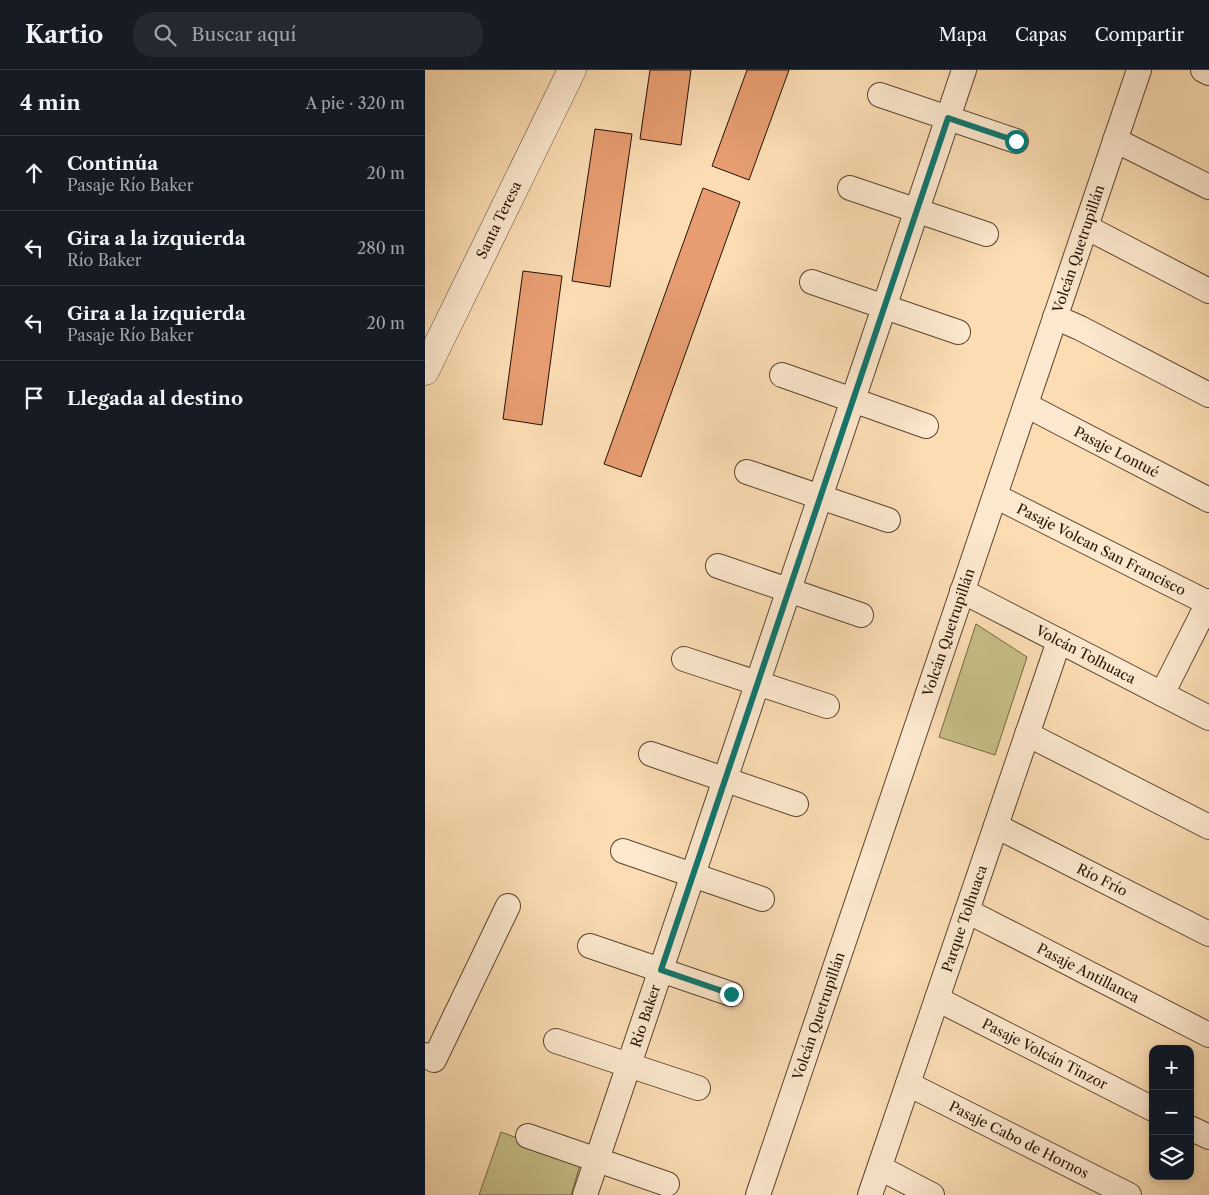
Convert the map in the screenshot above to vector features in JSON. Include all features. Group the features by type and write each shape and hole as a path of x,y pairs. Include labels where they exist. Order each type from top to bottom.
{"street":[{"name":"Santa Teresa","path":"425,371 572,70"},
{"name":"Río Baker","path":"585,1195 964,70"},
{"name":"Volcán Quetrupillán","path":"758,1195 1139,70"},
{"path":"1203,70 1209,73"},
{"path":"880,95 1016,141"},
{"path":"1115,140 1209,187"},
{"path":"850,188 987,234"},
{"path":"1086,227 1209,291"},
{"path":"812,282 958,332"},
{"path":"1055,317 1209,395"},
{"path":"782,375 926,426"},
{"name":"Pasaje Lontué","path":"1026,405 1209,500"},
{"path":"747,472 888,520"},
{"name":"Pasaje Volcan San Francisco","path":"995,496 1208,602"},
{"path":"718,566 861,616"},
{"name":"Volcán Tolhuaca","path":"962,592 1209,718"},
{"path":"1162,694 1208,602"},
{"name":"Parque Tolhuaca","path":"870,1195 1059,641"},
{"path":"684,659 827,706"},
{"path":"1027,734 1209,827"},
{"path":"651,754 796,804"},
{"name":"Río Frío","path":"996,826 1209,934"},
{"path":"623,851 761,899"},
{"path":"430,1057 508,906"},
{"name":"Pasaje Antillanca","path":"967,911 1209,1035"},
{"path":"590,946 731,994"},
{"name":"Pasaje Volcán Tinzor","path":"937,1000 1149,1107"},
{"path":"556,1041 698,1088"},
{"name":"Pasaje Cabo de Hornos","path":"908,1084 1129,1195"},
{"path":"1194,1130 1209,1137"},
{"path":"528,1136 667,1184"},
{"path":"880,1168 932,1195"}],"shaded area":[{"path":"976,624 1027,657 995,755 939,737"},
{"path":"501,1132 581,1162 571,1195 479,1195"}],"building":[{"path":"650,70 691,70 681,145 640,139"},
{"path":"747,70 789,70 749,180 712,166"},
{"path":"595,129 632,134 610,287 572,281"},
{"path":"703,188 740,202 641,477 604,464"},
{"path":"523,271 562,276 542,425 503,419"}],"route":[{"path":"731,994 661,970 948,118 1016,141"}]}
